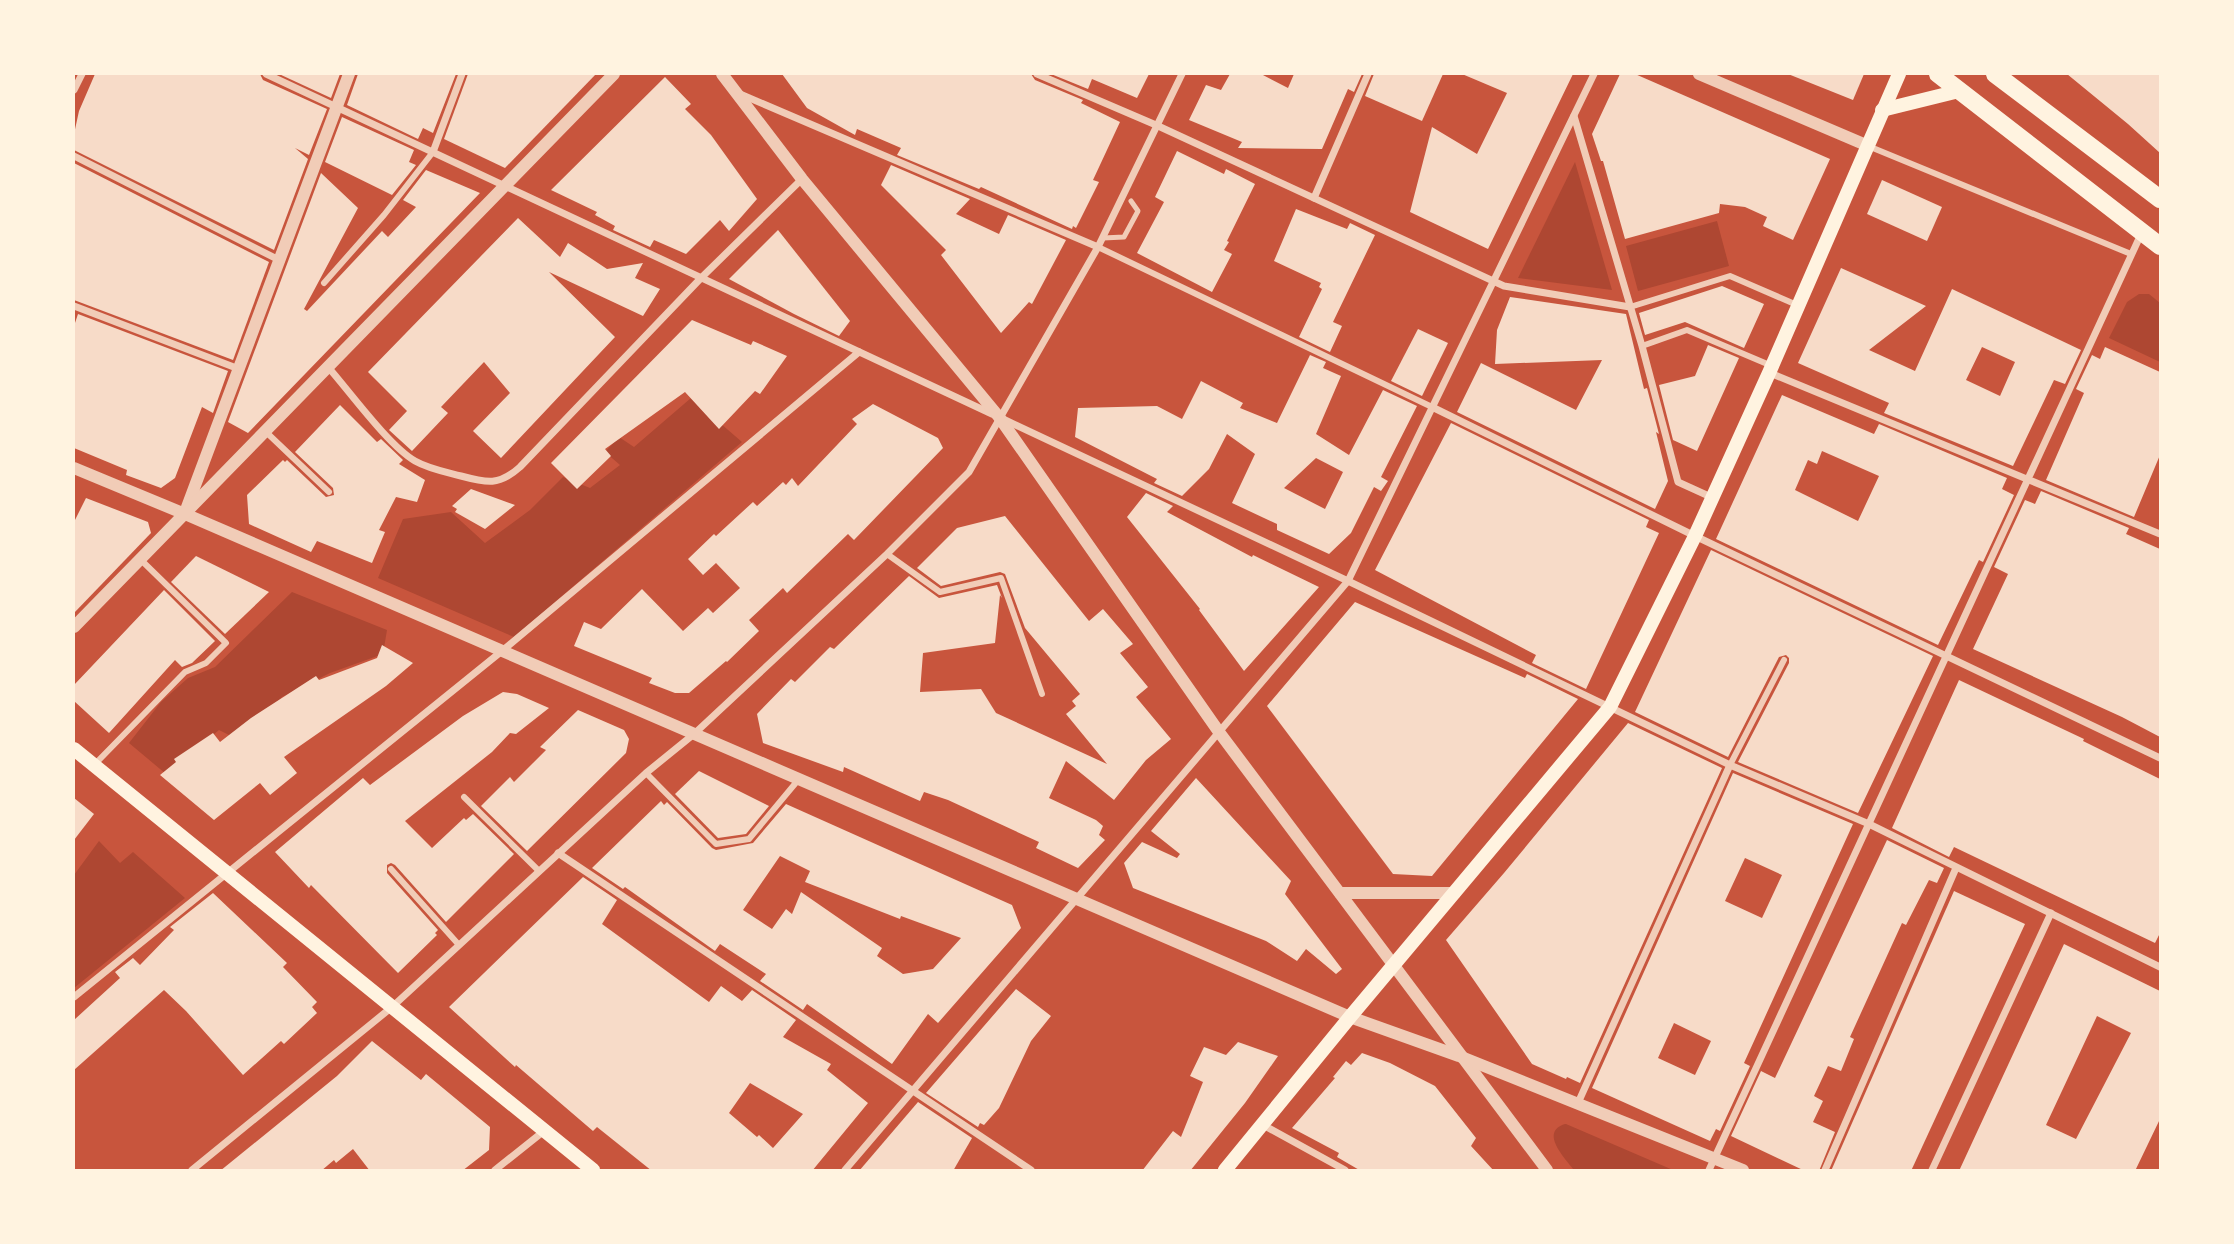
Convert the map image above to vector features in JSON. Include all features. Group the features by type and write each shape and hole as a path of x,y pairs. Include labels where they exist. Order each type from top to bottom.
{"main road":[{"path":"1225,1171 1350,1017 1610,707 1695,536 1899,74"},
{"path":"1938,74 2161,246"},
{"path":"1995,74 2161,199"},
{"path":"1882,110 1959,91"},
{"path":"74,749 593,1171"}],"street":[{"path":"74,90 82,74"},
{"path":"266,74 1348,581 1731,765 1869,824 2161,967"},
{"path":"184,514 349,74"},
{"path":"324,283 384,215 433,152 462,74"},
{"path":"74,628 614,74"},
{"path":"722,74 802,179 999,417 1219,732 1394,964 1543,1169"},
{"path":"1037,74 1156,125 1504,286 1630,307 1730,276 1798,306"},
{"path":"192,1171 392,1007 646,773 694,734 887,554 969,472 1103,238 1182,74"},
{"path":"1314,198 1368,74"},
{"path":"849,1169 1348,581 1594,74"},
{"path":"1699,74 2132,254"},
{"path":"736,92 1098,247 2161,758"},
{"path":"1574,115 1642,346 1678,482 1711,497"},
{"path":"74,156 279,260"},
{"path":"328,367 390,438 415,462 481,481 502,480 520,467 701,278 802,179"},
{"path":"1712,1165 2142,231"},
{"path":"74,306 239,369"},
{"path":"1642,346 1687,330 1770,370 2161,534"},
{"path":"74,998 502,651 859,352"},
{"path":"265,431 329,492"},
{"path":"74,468 1350,1017 1578,1103 1712,1165 1743,1171"},
{"path":"887,554 940,592 1001,578 1042,694"},
{"path":"94,765 186,672 206,663 226,643 141,559"},
{"path":"1578,1103 1731,765 1784,660"},
{"path":"646,773 716,844 749,839 799,779"},
{"path":"464,797 539,871"},
{"path":"558,853 1031,1171"},
{"path":"1825,1171 1956,868"},
{"path":"391,869 459,945"},
{"path":"1340,893 1455,893"},
{"path":"1931,1171 2051,913"},
{"path":"1262,1125 1345,1171"},
{"path":"495,1171 544,1131"},
{"path":"1326,1171 1330,1162"}],"lane":[{"path":"1103,238 1125,237 1138,211 1132,201"}],"shaded area":[{"path":"1575,162 1612,290 1518,278"},
{"path":"1717,221 1729,266 1638,291 1626,246"},
{"path":"2139,294 2149,294 2160,303 2160,362 2109,338 2127,302"},
{"path":"691,398 742,442 514,637 378,578 403,519 451,512 485,543 530,510 563,477 590,488 620,465 605,452 619,437 634,447"},
{"path":"292,592 387,630 383,654 330,673 282,697 268,711 231,736 219,730 166,774 129,743 161,702 188,678 215,667"},
{"path":"99,841 120,863 133,852 185,898 74,988 74,875"},
{"path":"1565,1124 1673,1170 1574,1170 1556,1146 1554,1139 1554,1133"}],"building":[{"path":"95,74 260,74 263,80 327,109 309,155 295,148 308,159 274,250 74,150 79,111"},
{"path":"279,74 340,74 331,98"},
{"path":"358,74 456,74 433,133 423,128 418,139 347,105"},
{"path":"468,74 596,74 505,168 444,139"},
{"path":"782,74 1031,74 1035,80 1083,100 1081,103 1120,122 1093,180 1099,182 1076,228 1073,226 1072,229 981,187 979,189 897,155 901,148 857,129 855,135 807,108"},
{"path":"1051,74 1149,74 1137,98 1092,79 1088,89"},
{"path":"1230,74 1261,74 1288,88 1294,74 1362,74 1354,92 1348,89 1322,149 1238,148 1242,142 1189,120 1206,85 1221,90"},
{"path":"1374,74 1443,74 1422,121 1365,96"},
{"path":"1462,74 1573,74 1488,249 1410,212 1432,127 1477,154 1507,93"},
{"path":"1620,74 1635,74 1830,159 1793,240 1763,226 1767,217 1745,207 1720,204 1719,213 1625,239 1603,161 1592,134"},
{"path":"1788,74 1864,74 1853,100"},
{"path":"2067,74 2160,74 2160,153 2128,124"},
{"path":"665,77 691,104 685,109 711,135 757,199 729,231 720,220 686,254 654,240 650,247 613,230 615,226 595,215 597,212 551,190"},
{"path":"342,117 414,150 409,162 416,165 392,195 325,162"},
{"path":"1177,151 1224,174 1226,169 1255,184 1227,241 1229,242 1224,250 1232,254 1212,292 1137,253 1164,202 1155,197"},
{"path":"74,163 269,262 233,360 74,300"},
{"path":"891,165 970,199 956,214 999,234 1008,215 1066,240 1032,304 1029,302 1001,333 941,255 946,250 881,185"},
{"path":"426,170 480,193 248,433 228,422 321,173 358,208 304,309 307,311 382,231 388,237 416,207 403,200"},
{"path":"1882,180 1942,207 1927,241 1867,214"},
{"path":"1296,209 1347,229 1350,223 1375,235 1333,322 1342,326 1330,352 1299,337 1322,289 1319,287 1321,283 1274,261"},
{"path":"518,218 560,257 568,243 607,269 643,263 635,278 660,289 643,316 549,272 615,337 501,458 473,431 510,393 484,362 441,407 448,413 412,451 389,430 407,411 368,372"},
{"path":"778,230 850,321 839,336 729,279"},
{"path":"1841,268 1926,306 1869,350 1915,371 1952,289 2081,350 2065,384 2054,380 2013,466 1884,413 1889,403 1798,363","holes":["1982,347 2015,362 2000,396 1966,380"]},
{"path":"1722,286 1764,304 1744,348 1685,322 1645,335 1639,313"},
{"path":"1510,297 1626,314 1644,389 1647,388 1659,434 1656,432 1668,481 1655,509 1457,412 1481,363 1576,410 1602,360 1495,364 1497,330"},
{"path":"78,314 228,371 213,413 202,407 175,478 161,488 126,475 127,470 74,448 74,326"},
{"path":"692,320 751,345 753,341 787,356 760,394 755,391 719,429 685,392 605,449 611,456 577,489 551,463"},
{"path":"1418,329 1448,343 1422,396 1391,381"},
{"path":"1708,345 1739,358 1697,451 1673,440 1659,385 1695,376"},
{"path":"2105,347 2160,372 2160,455 2134,517 2046,480 2084,393 2076,389 2092,355 2100,359"},
{"path":"1310,355 1326,362 1323,368 1341,376 1316,434 1349,455 1383,390 1417,406 1381,477 1388,481 1381,491 1374,487 1351,533 1329,554 1277,530 1277,524 1232,503 1255,454 1227,434 1209,469 1182,496 1154,483 1157,479 1075,437 1078,408 1157,406 1182,419 1201,381 1243,403 1240,408 1277,423","holes":["1316,458 1343,472 1325,509 1284,488"]},
{"path":"1782,395 1874,434 1879,424 2007,478 2002,489 2014,495 1983,562 1979,560 1938,645 1716,539","holes":["1822,451 1879,476 1858,521 1795,490 1808,460 1817,464"]},
{"path":"873,404 938,438 943,448 854,540 848,534 787,593 783,588 749,620 759,631 689,693 675,693 649,683 652,678 574,646 584,622 601,629 642,589 683,631 708,608 713,613 740,588 716,563 703,575 688,559 753,502 757,506 783,482 786,485 792,478 798,486 857,424 852,419"},
{"path":"340,405 377,442 381,439 403,460 399,464 425,480 417,502 396,497 379,530 385,532 372,563 317,541 311,552 249,524 247,495 283,460 287,460 326,497 334,495 333,488 295,452"},
{"path":"1451,423 1649,520 1646,527 1659,533 1586,689 1532,663 1536,655 1375,570"},
{"path":"471,489 515,505 485,529 455,512 457,509 452,506"},
{"path":"2041,491 2129,528 2126,534 2160,549 2160,737 1973,649 2008,574 1994,567 2025,500 2035,504"},
{"path":"1146,493 1173,506 1167,512 1252,557 1253,555 1319,587 1244,671 1200,609 1127,517"},
{"path":"86,498 148,522 151,533 74,613 74,522"},
{"path":"1005,516 1089,621 1103,609 1133,644 1120,653 1148,687 1136,697 1171,739 1146,760 1114,800 1066,761 1049,798 1096,820 1103,826 1099,835 1105,840 1078,868 1036,848 1039,842 948,800 924,792 920,801 844,767 843,772 763,743 757,714 791,679 795,682 830,647 834,649 909,576 939,598 997,585 1002,598 1000,595 995,643 923,653 920,692 981,689 996,713 1107,764 1066,714 1076,706 1072,701 1080,694 1025,628 1005,574 1000,572 941,586 917,568 957,528"},
{"path":"1711,550 1933,656 1858,813 1738,762 1789,663 1786,655 1779,657 1728,757 1635,712"},
{"path":"196,556 269,592 225,634 171,582"},
{"path":"164,590 215,641 192,663 182,667 175,660 109,733 74,701 74,685"},
{"path":"1355,602 1525,678 1527,674 1578,699 1432,876 1393,874 1267,706"},
{"path":"382,645 413,663 386,686 284,757 297,773 270,795 260,783 214,820 160,775 176,762 174,759 213,733 220,742 251,718 316,676 319,680 377,658"},
{"path":"1959,680 2084,739 2083,741 2160,779 2160,933 2155,943 1954,847 1949,857 1892,828"},
{"path":"503,692 517,694 549,708 516,734 510,733 492,752 405,821 432,848 464,818 466,820 473,814 514,854 446,922 395,865 387,865 387,873 438,930 435,933 437,935 398,973 275,852 363,778 370,785 463,716"},
{"path":"578,710 624,730 629,739 626,753 527,851 481,806 510,777 514,782 546,750 540,747"},
{"path":"1628,723 1722,768 1580,1083 1532,1064 1446,940"},
{"path":"699,771 769,806 746,834 718,838 675,794"},
{"path":"1733,773 1853,824 1744,1063 1750,1066 1720,1131 1716,1129 1710,1141 1592,1088","holes":["1745,858 1782,875 1762,918 1725,901","1674,1023 1711,1041 1695,1075 1658,1058"]},
{"path":"1196,778 1291,881 1285,894 1342,969 1336,974 1306,949 1297,961 1266,941 1133,888 1124,863 1142,842 1177,858 1180,854 1151,831"},
{"path":"74,798 94,814 74,840"},
{"path":"661,801 664,805 667,802 716,850 753,843 786,804 1012,905 1021,928 938,1023 928,1014 892,1064 807,1004 803,1010 760,981 766,974 720,944 715,951 625,887 623,889 592,868","holes":["780,856 810,871 805,882 900,919 901,916 961,938 933,969 903,974 877,956 882,948 801,892 792,914 786,909 772,929 743,910"]},
{"path":"1887,840 1944,868 1937,883 1929,880 1906,925 1902,923 1850,1037 1854,1039 1841,1071 1828,1066 1814,1096 1823,1101 1813,1122 1835,1132 1819,1171 1805,1171 1731,1136 1761,1071 1775,1078"},
{"path":"583,877 617,900 602,924 709,1002 721,986 742,1001 752,990 796,1020 783,1037 831,1064 827,1070 868,1103 812,1171 652,1171 597,1127 593,1131 516,1065 515,1067 449,1007","holes":["750,1083 803,1114 773,1148 729,1113"]},
{"path":"1954,891 2025,924 1911,1171 1831,1171"},
{"path":"213,893 287,963 283,967 317,1002 312,1007 317,1013 284,1044 281,1041 243,1075 164,990 74,1070 74,1020 120,978 115,972 133,958 140,965 174,930 170,927"},
{"path":"2064,944 2160,991 2160,1119 2135,1171 1959,1171","holes":["2097,1016 2131,1033 2076,1139 2046,1125"]},
{"path":"1016,989 1051,1016 1031,1041 999,1108 984,1125 980,1123 978,1127 926,1093"},
{"path":"372,1041 421,1080 426,1074 490,1127 489,1150 462,1171 370,1171 353,1149 321,1171 220,1171 337,1076"},
{"path":"1238,1042 1278,1056 1245,1103 1190,1171 1142,1171 1173,1131 1181,1137 1203,1082 1190,1076 1204,1047 1226,1055"},
{"path":"1362,1053 1390,1063 1435,1086 1476,1138 1471,1146 1494,1171 1361,1171 1337,1157 1339,1153 1292,1128 1335,1078 1333,1077 1346,1061 1351,1065"},
{"path":"918,1102 972,1138 953,1171 859,1171"}]}
